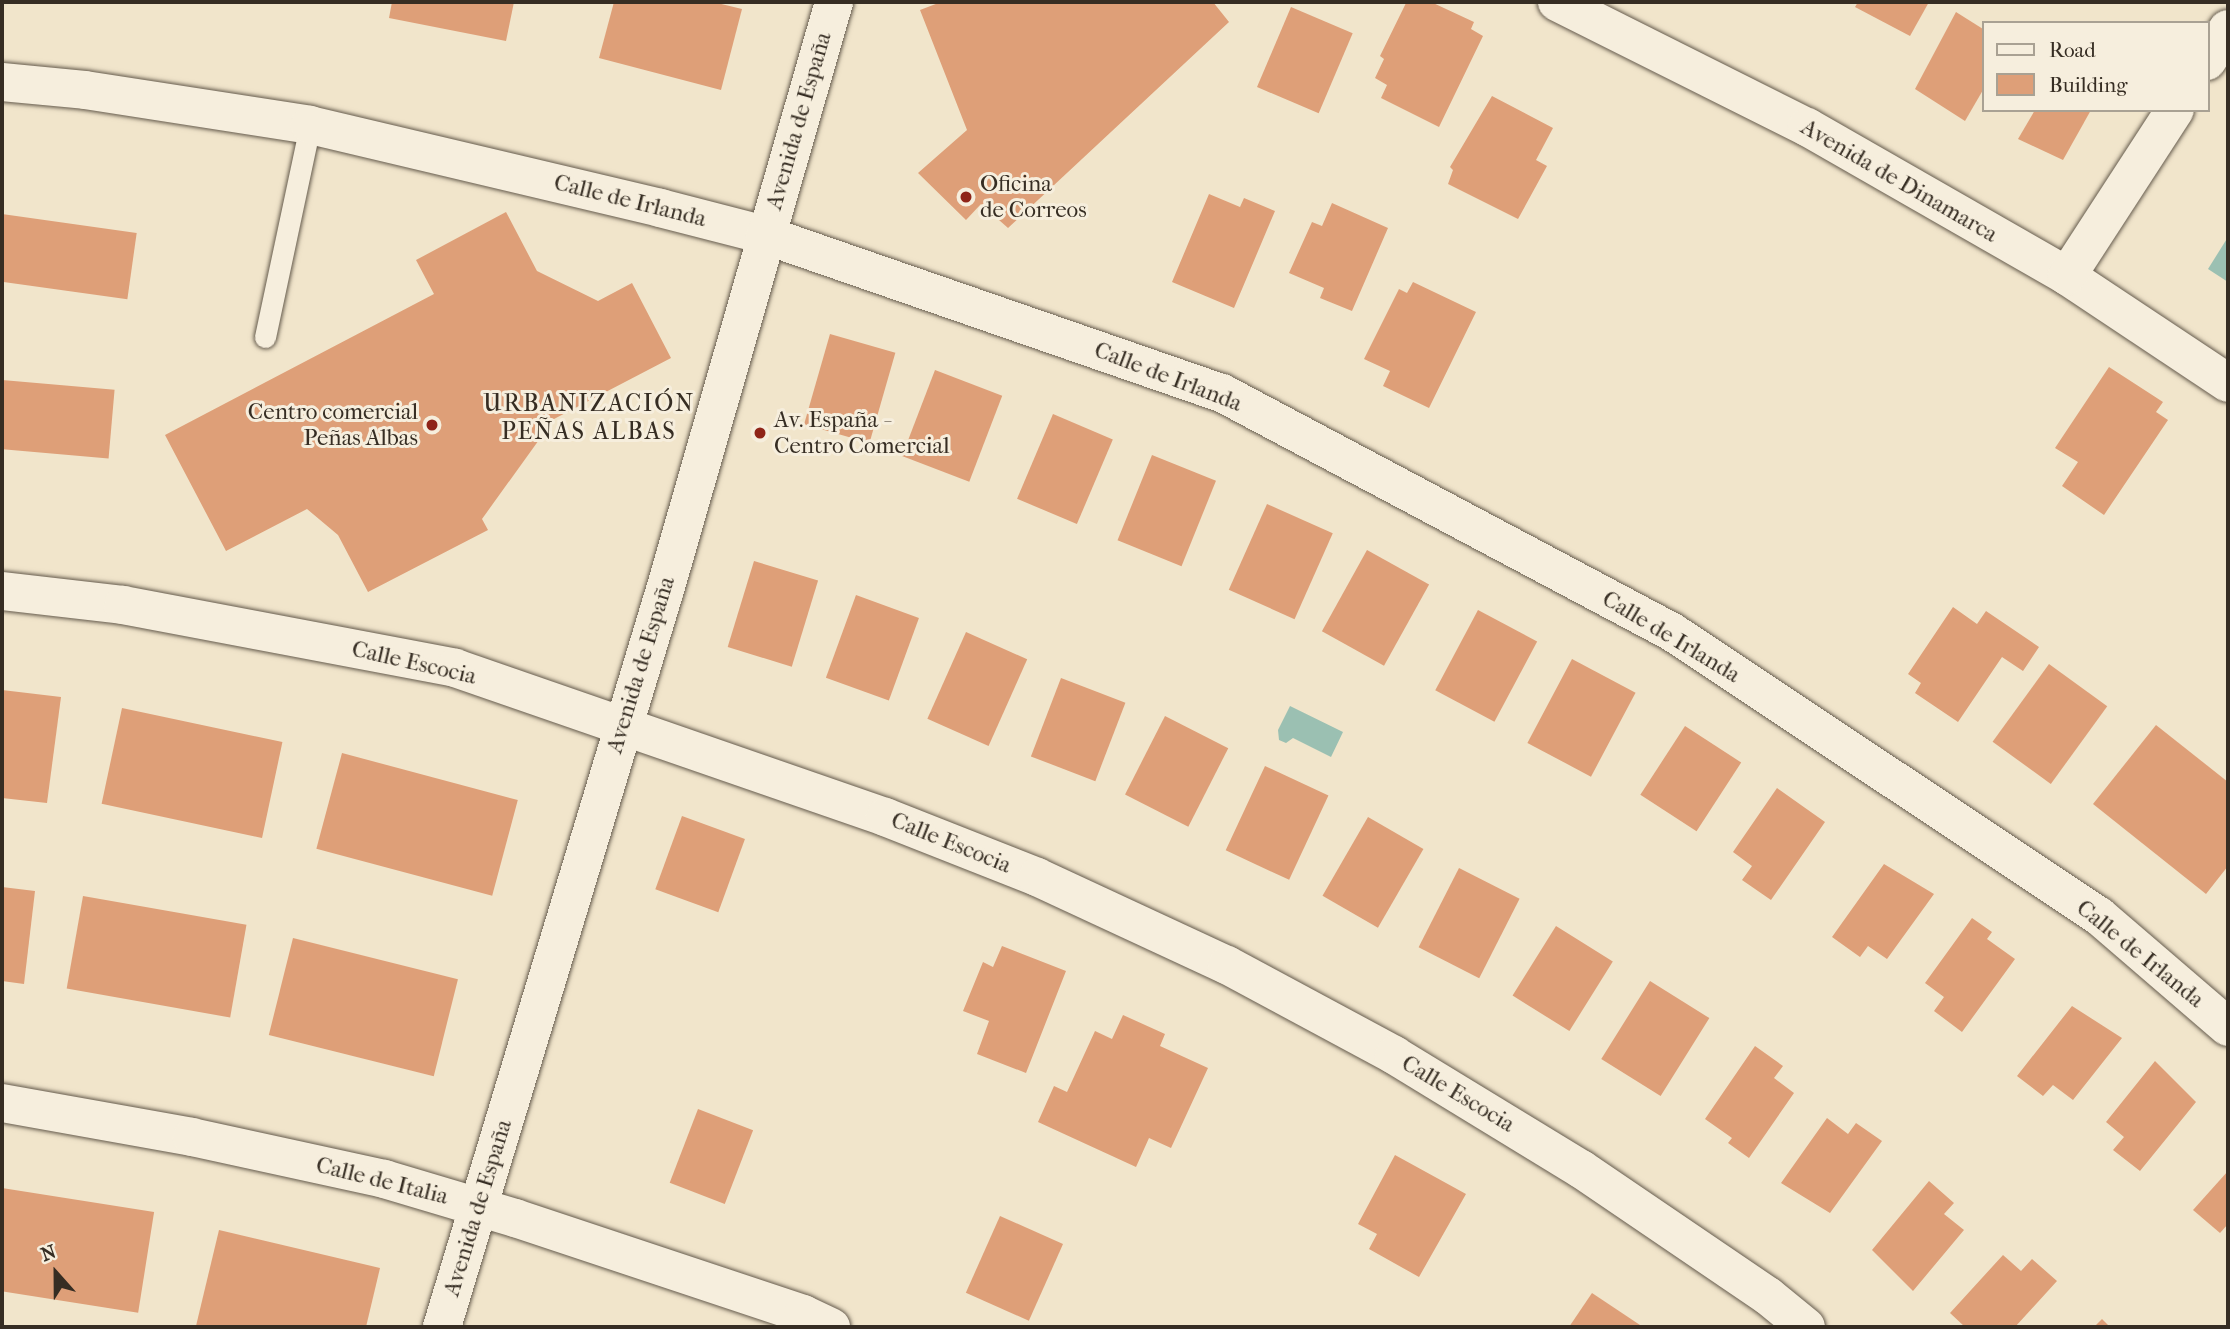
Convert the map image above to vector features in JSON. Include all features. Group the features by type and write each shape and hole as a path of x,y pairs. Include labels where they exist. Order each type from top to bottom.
{"street":[{"name":"Avenida de España","path":"442,1327 623,724 834,2"},
{"name":"Avenida de Dinamarca","path":"1557,2 1807,127 2067,276 2228,383"},
{"path":"2209,58 2228,29"},
{"name":"Calle de Irlanda","path":"2,82 86,90 310,125 765,235 1222,393 1672,632 2099,916 2228,1027"},
{"path":"2067,276 2174,112"},
{"name":"Calle Escocia","path":"2,591 123,605 455,668 623,724 1012,867 1227,965 1394,1055 1581,1168 1768,1296 1806,1327"},
{"name":"Calle de Italia","path":"2,1103 204,1139 384,1179 479,1207 803,1314 831,1327"}],"lane":[{"path":"265,337 310,125"}],"shaded area":[{"path":"2228,237 2228,282 2208,269"},
{"path":"1290,706 1343,732 1331,757 1293,738 1286,743 1279,740 1278,730"}],"building":[{"path":"392,2 514,2 506,41 389,18"},
{"path":"614,2 713,2 742,9 721,90 599,58"},
{"path":"941,2 1213,2 1229,22 1008,228 981,204 966,220 918,173 967,130 920,10"},
{"path":"1431,2 1474,22 1471,29 1483,36 1439,127 1381,98 1387,85 1375,78 1384,59 1380,56 1406,3"},
{"path":"1858,2 1929,2 1910,36 1855,7"},
{"path":"1291,7 1353,33 1319,113 1257,87"},
{"path":"1956,12 1982,28 1982,92 1965,121 1915,89"},
{"path":"1492,96 1553,128 1536,160 1547,166 1518,219 1448,184 1453,170 1450,167"},
{"path":"2034,112 2090,112 2063,160 2018,139"},
{"path":"1209,194 1240,207 1244,198 1275,211 1234,308 1172,282"},
{"path":"1332,203 1388,228 1352,311 1320,298 1324,288 1289,273 1312,222 1322,226"},
{"path":"506,212 537,271 598,301 632,283 671,358 554,419 482,519 488,530 368,592 338,535 307,509 226,551 165,435 434,294 416,260"},
{"path":"2,214 137,233 127,299 2,282"},
{"path":"1413,282 1476,312 1429,408 1383,386 1390,371 1364,359 1399,289 1407,293"},
{"path":"830,334 895,353 869,443 804,424"},
{"path":"2109,367 2163,402 2156,412 2168,420 2104,515 2062,486 2078,462 2055,448"},
{"path":"935,370 1002,396 969,482 902,456"},
{"path":"2,380 115,390 109,459 2,449"},
{"path":"1053,414 1113,439 1077,524 1017,499"},
{"path":"1152,455 1216,481 1182,566 1118,540"},
{"path":"1267,504 1333,533 1295,619 1229,590"},
{"path":"1367,550 1429,584 1384,666 1322,631"},
{"path":"754,561 818,581 792,667 728,647"},
{"path":"856,595 919,618 889,701 826,678"},
{"path":"1953,607 1977,624 1986,611 2039,647 2023,671 2002,657 1958,722 1915,693 1921,683 1908,674"},
{"path":"1478,610 1537,641 1494,722 1435,690"},
{"path":"966,632 1027,659 989,746 927,719"},
{"path":"1572,659 1636,693 1591,777 1527,743"},
{"path":"2049,664 2107,706 2051,784 1993,742"},
{"path":"1061,678 1125,703 1095,781 1031,756"},
{"path":"2,690 61,697 47,803 2,798"},
{"path":"122,708 282,742 262,838 102,804"},
{"path":"1165,716 1228,748 1188,827 1125,794"},
{"path":"2156,725 2228,782 2228,866 2206,894 2093,804"},
{"path":"1685,726 1741,762 1697,831 1640,795"},
{"path":"342,753 518,800 492,896 316,849"},
{"path":"1265,766 1328,796 1289,880 1226,850"},
{"path":"1777,788 1825,822 1771,900 1742,880 1752,866 1733,852"},
{"path":"682,816 745,839 718,912 655,889"},
{"path":"1368,817 1423,849 1378,928 1322,896"},
{"path":"1884,864 1934,894 1887,959 1868,946 1860,957 1832,937"},
{"path":"1459,868 1520,899 1479,978 1419,947"},
{"path":"2,887 35,891 24,984 2,981"},
{"path":"83,896 246,925 230,1017 67,989"},
{"path":"1972,918 1992,932 1987,939 2015,959 1962,1032 1934,1011 1944,997 1925,983"},
{"path":"1556,926 1613,962 1569,1031 1513,996"},
{"path":"293,938 458,979 434,1076 269,1035"},
{"path":"1002,946 1066,971 1026,1073 977,1054 989,1021 963,1011 983,962 993,967"},
{"path":"1650,981 1709,1018 1661,1096 1601,1059"},
{"path":"2072,1006 2122,1038 2073,1100 2053,1085 2043,1096 2017,1076"},
{"path":"1123,1015 1165,1034 1160,1046 1208,1068 1171,1148 1149,1138 1136,1167 1038,1122 1054,1086 1067,1092 1095,1031 1112,1039"},
{"path":"1755,1046 1783,1066 1774,1078 1794,1093 1749,1158 1728,1143 1732,1138 1705,1119"},
{"path":"2155,1061 2196,1102 2140,1171 2113,1150 2124,1137 2106,1122"},
{"path":"698,1109 753,1130 725,1204 670,1183"},
{"path":"1827,1118 1848,1134 1856,1123 1882,1141 1830,1213 1781,1183"},
{"path":"1395,1155 1466,1194 1419,1277 1369,1249 1377,1234 1358,1224"},
{"path":"2228,1171 2228,1224 2220,1233 2193,1210"},
{"path":"1929,1181 1954,1203 1944,1214 1964,1230 1913,1291 1872,1250"},
{"path":"2,1188 154,1212 138,1313 2,1291"},
{"path":"1000,1216 1063,1244 1029,1321 966,1293"},
{"path":"219,1230 380,1268 366,1327 196,1326"},
{"path":"2003,1255 2021,1271 2032,1259 2057,1281 2015,1327 1965,1327 1950,1313"},
{"path":"1592,1293 1643,1327 1569,1327"},
{"path":"2102,1319 2110,1327 2094,1327"}],"place":[{"name":"Oficina de Correos","path":"966,197"},
{"name":"Centro comercial Peñas Albas","path":"432,425"},
{"name":"Av. España - Centro Comercial","path":"760,433"}],"district":[{"name":"URBANIZACIÓN PEÑAS ALBAS","path":"589,418"}]}
